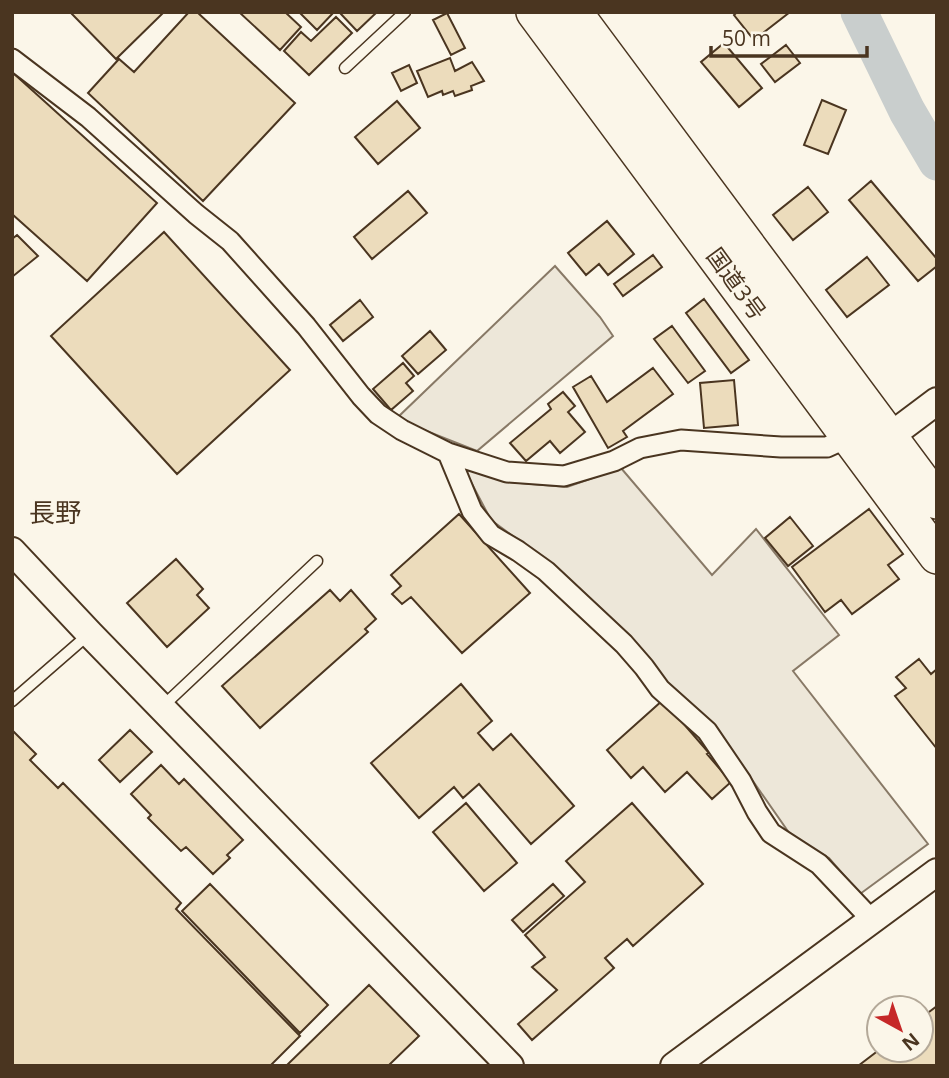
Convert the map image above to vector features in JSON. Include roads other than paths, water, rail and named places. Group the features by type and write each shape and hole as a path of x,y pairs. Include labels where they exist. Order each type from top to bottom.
{"highway":[{"name":"国道3号","path":"534,12 937,556"},
{"name":"国道3号","path":"574,12 937,500"}],"street":[{"path":"12,59 88,117 230,241 306,326 378,415 448,453 507,472 564,476 614,461 640,448 681,440 781,447 827,447 849,437 889,437 937,401"},
{"path":"448,453 472,511 491,535 546,571 624,644 645,667 660,690 707,731 741,781 771,833 819,864 871,919"},
{"path":"12,551 510,1066"},
{"path":"674,1066 937,872"}],"lane":[{"path":"345,68 405,12"},
{"path":"162,708 317,561"},
{"path":"12,701 90,634"}],"waterway":[{"path":"859,12 907,111 937,162"}],"district":[{"name":"長野","path":"55,513"}]}
